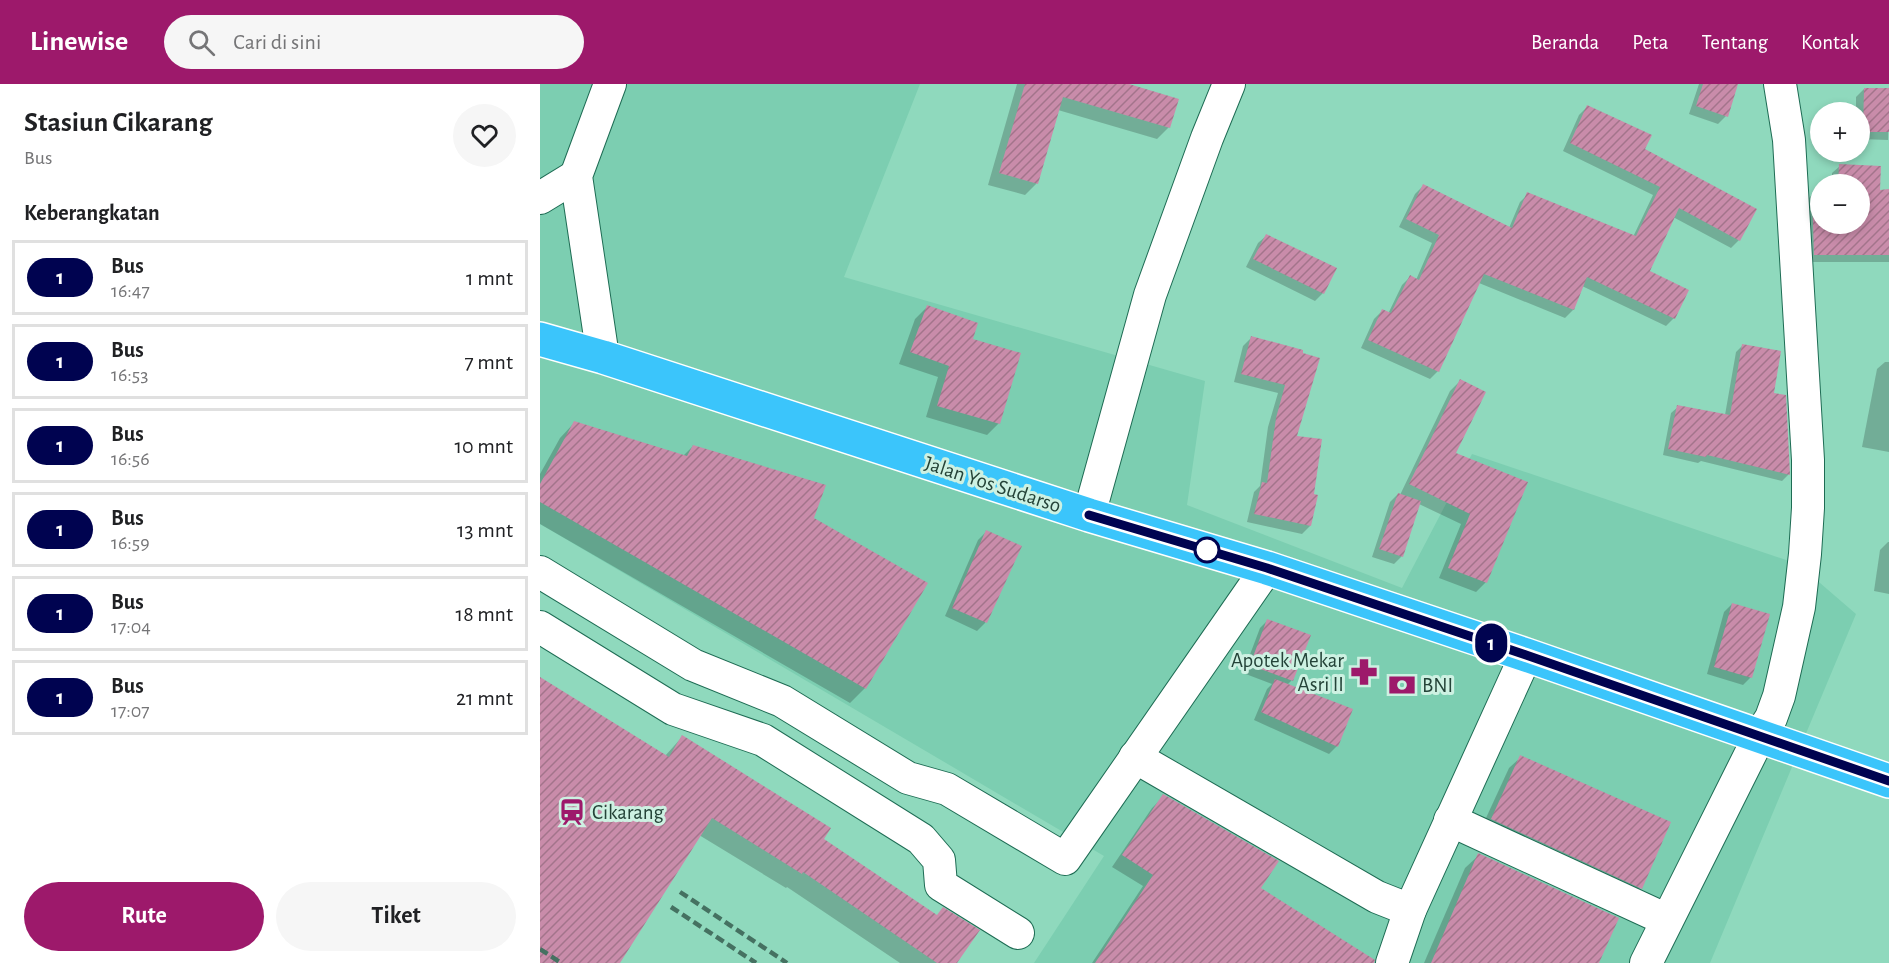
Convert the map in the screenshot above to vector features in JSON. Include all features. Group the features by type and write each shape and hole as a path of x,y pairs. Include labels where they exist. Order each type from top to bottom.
{"highway":[{"name":"Jalan Yos Sudarso","path":"540,339 603,357 1089,515 1267,568 1889,781"}],"street":[{"path":"603,357 576,176 610,84"},
{"path":"1089,515 1150,295 1229,84"},
{"path":"1646,963 1760,735 1771,718 1779,696 1799,607 1808,508 1808,460 1790,140 1780,84"},
{"path":"540,198 576,176"},
{"path":"540,572 693,665 782,701 908,778 947,789 1065,859 1267,568"},
{"path":"540,627 673,709 763,740 921,838 939,860 940,885 1018,933"},
{"path":"1392,963 1410,910 1526,655"},
{"path":"1136,757 1377,897 1410,910"},
{"path":"885,816 908,778"},
{"path":"1450,820 1667,920"}],"shaded area":[{"path":"540,84 920,84 844,277 1205,381 1187,505 1402,588 1472,454 1798,564 1856,614 1710,963 1034,963 1104,856 540,524"}],"building":[{"path":"1025,84 1129,84 1179,99 1170,128 1063,97 1038,184 999,173"},
{"path":"1703,84 1738,84 1728,117 1696,106"},
{"path":"1864,88 1889,88 1889,132 1870,132 1870,102 1864,102"},
{"path":"1587,105 1652,135 1645,149 1757,209 1740,241 1679,208 1650,271 1689,290 1675,319 1587,277 1574,310 1484,274 1439,372 1368,340 1382,309 1391,313 1410,275 1419,280 1439,235 1406,219 1423,184 1512,228 1527,192 1636,236 1660,187 1570,143"},
{"path":"1839,164 1881,166 1880,190 1889,189 1889,255 1814,255 1813,234 1870,234 1870,174 1838,174"},
{"path":"1266,234 1337,268 1324,294 1253,259"},
{"path":"927,305 978,323 973,339 1021,353 1000,424 937,406 949,366 910,352"},
{"path":"1251,336 1303,350 1303,353 1320,358 1297,436 1322,439 1314,494 1318,495 1311,526 1254,514 1262,482 1267,483 1276,418 1285,385 1241,374"},
{"path":"1742,344 1781,351 1774,393 1786,395 1790,475 1707,455 1706,457 1668,449 1677,405 1730,415"},
{"path":"1460,379 1486,392 1456,453 1528,482 1487,583 1448,568 1470,514 1409,484"},
{"path":"574,421 687,456 693,445 826,485 814,518 928,583 866,689 540,502 540,484"},
{"path":"1398,493 1421,501 1403,557 1379,549"},
{"path":"986,530 1022,546 987,623 952,608"},
{"path":"1732,603 1770,614 1752,678 1714,667"},
{"path":"1267,619 1311,635 1293,681 1250,665"},
{"path":"540,677 669,757 682,735 831,828 824,839 937,915 943,907 980,930 957,963 937,963 803,872 802,874 712,818 620,963 540,963"},
{"path":"1275,679 1353,709 1338,747 1261,712"},
{"path":"1520,755 1671,822 1642,889 1491,819"},
{"path":"1163,794 1279,861 1261,888 1375,960 1374,963 1095,963 1153,875 1122,855"},
{"path":"1478,853 1619,918 1599,963 1431,963"}],"railway":[{"path":"680,892 787,963"},
{"path":"671,907 756,963"},
{"path":"540,949 561,963"}],"bus line":[{"name":"1","path":"1089,515 1267,568 1889,781"}],"place":[{"name":"Apotek Mekar Asri II","path":"1364,672"},
{"name":"BNI","path":"1402,685"},
{"name":"Cikarang","path":"572,812"}]}
